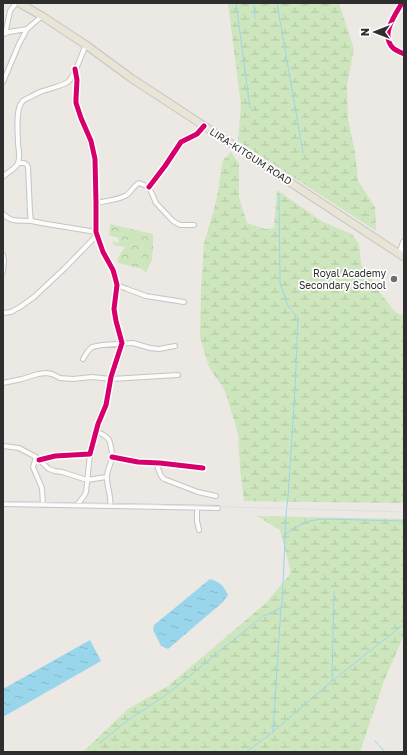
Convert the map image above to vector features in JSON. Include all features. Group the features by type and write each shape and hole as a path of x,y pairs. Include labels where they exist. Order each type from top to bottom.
{"main road":[{"name":"LIRA-KITGUM ROAD","path":"17,3 42,16 86,45 131,78 402,255"}],"street":[{"path":"4,34 10,11 17,3"},
{"path":"402,3 388,30 388,35 391,46 404,54"},
{"path":"3,82 27,29 42,16"},
{"path":"4,34 27,29"},
{"path":"3,177 18,163 19,154 17,123 18,111 21,103 39,93 67,83 86,45"},
{"path":"75,69 77,80 76,103 91,141 95,159 97,234 113,270 117,285 114,309 122,343 111,379 106,405 96,431 90,454 84,496 77,505"},
{"path":"149,188 182,142 197,134 204,126"},
{"path":"18,163 27,164 28,167 31,221"},
{"path":"96,203 124,196 130,193 136,184 139,183 149,188 156,203 173,221 180,225 194,226"},
{"path":"3,214 8,219 12,220 31,221 97,234"},
{"path":"3,313 11,312 34,297 69,264 97,234"},
{"path":"402,255 404,242"},
{"path":"3,256 3,272"},
{"path":"117,285 146,296 184,302"},
{"path":"83,359 92,347 102,345 133,343 159,349 175,346"},
{"path":"3,383 46,373 60,378 73,379 92,376 111,379 178,375"},
{"path":"96,431 106,436 110,440 112,458 106,477 110,497 110,506"},
{"path":"3,446 19,448 37,458 49,469 87,480 106,477"},
{"path":"37,458 90,454"},
{"path":"37,458 33,467 42,488 43,505"},
{"path":"112,458 126,461 203,468"},
{"path":"156,463 161,476 164,479 198,492 216,496"},
{"path":"3,504 218,508"},
{"path":"197,508 199,530"}],"green space":[{"path":"228,3 339,3 354,49 347,85 348,119 355,152 358,181 375,207 376,231 238,141 241,105"},
{"path":"231,152 239,164 239,197 247,223 265,229 274,228 277,190 323,222 352,234 359,244 361,264 395,312 404,316 404,503 244,501 238,433 225,391 209,367 200,337 204,244 216,202 223,160"},
{"path":"110,224 153,234 152,260 146,273 142,269 118,263 118,258 125,247 113,245 113,241 119,243 119,238 109,235"},
{"path":"257,516 404,519 404,635 384,681 360,752 80,752 85,750 128,709 168,686 266,603 291,573 280,530"}],"water":[{"path":"210,579 219,583 228,595 223,602 168,649 161,646 153,630 154,625"},
{"path":"90,640 101,661 3,717 3,689"}],"waterway":[{"path":"236,3 250,108"},
{"path":"254,3 255,19"},
{"path":"277,3 303,153"},
{"path":"100,743 128,720 166,695 263,616 282,607 298,318 288,306 280,283 279,194"},
{"path":"285,535 292,529 309,521 322,519 404,521"},
{"path":"332,681 334,591"},
{"path":"273,732 281,607"},
{"path":"246,752 273,732 332,681 404,624"},
{"path":"375,741 385,752"}],"railway":[{"path":"3,502 404,512"}],"cycle path":[{"path":"402,3 390,25 388,37 389,43 393,48 404,54"},
{"path":"39,460 55,456 90,454 98,424 106,405 111,377 122,343 114,309 117,285 113,270 103,252 96,232 95,159 91,141 76,103 77,80 75,69"},
{"path":"149,187 181,142 197,134 204,126"},
{"path":"112,457 138,462 203,468"}],"place":[{"name":"Royal Academy Secondary School","path":"394,279"}]}
